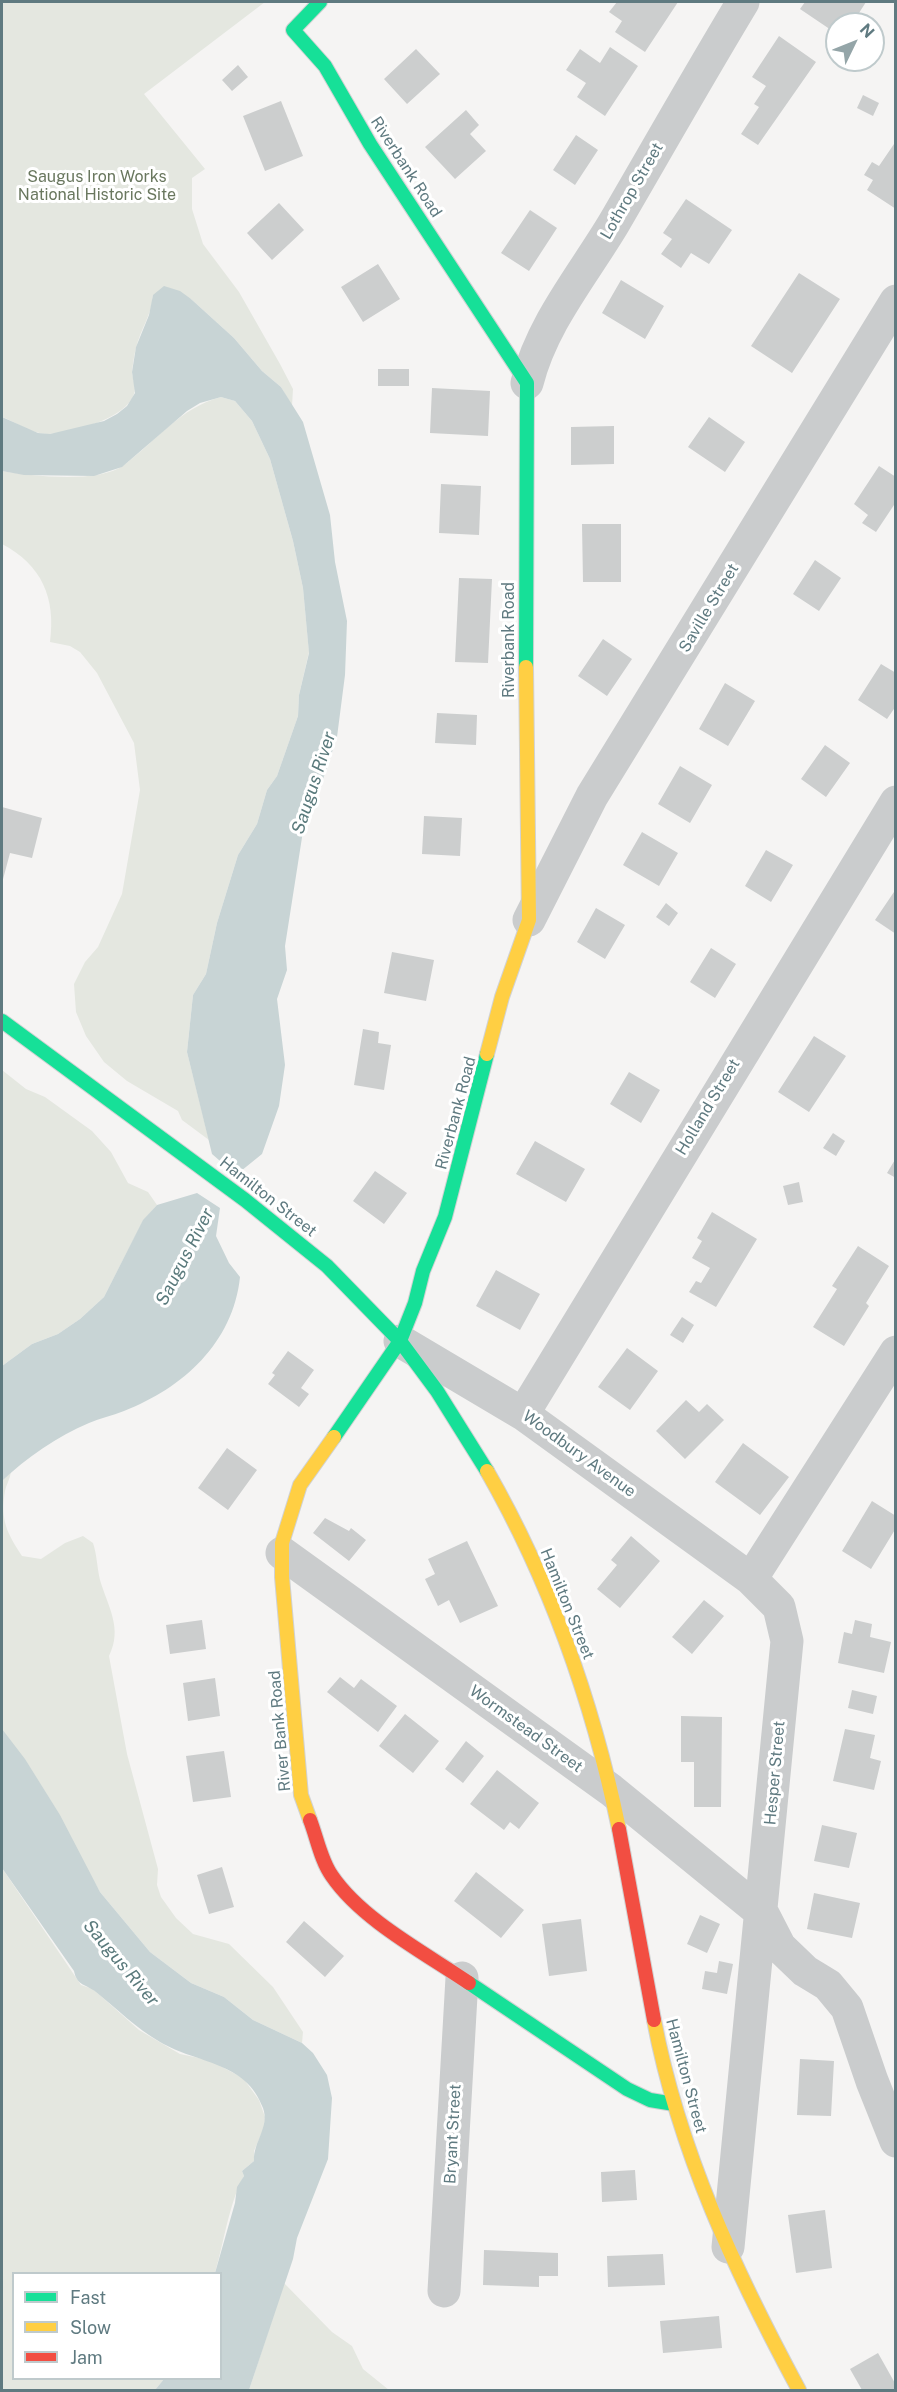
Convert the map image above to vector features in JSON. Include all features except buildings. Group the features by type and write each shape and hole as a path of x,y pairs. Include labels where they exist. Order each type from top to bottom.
{"street":[{"name":"Riverbank Road","path":"320,2 292,30 325,66 370,144 527,383 525,535 529,920 502,997 445,1217 400,1341"},
{"name":"Lothrop Street","path":"527,383 534,356 553,319 613,225 743,2"},
{"name":"Saville Street","path":"529,920 592,796 896,301"},
{"name":"Holland Street","path":"523,1414 896,802"},
{"name":"Hamilton Street","path":"2,1021 293,1235 356,1292 400,1341 496,1486 542,1579 571,1654 595,1728 611,1790 654,2022 674,2104 709,2203 728,2247 799,2391"},
{"name":"Woodbury Avenue","path":"400,1341 523,1414 751,1579"},
{"name":"River Bank Road","path":"400,1341 300,1485 282,1543 301,1795 330,1874 349,1898 396,1934 627,2089 650,2100 674,2104"},
{"path":"751,1579 896,1352"},
{"name":"Wormstead Street","path":"282,1553 611,1790 763,1914"},
{"name":"Hesper Street","path":"728,2247 757,1938 763,1914 787,1641 779,1607 751,1579"},
{"path":"763,1914 780,1947 805,1971 828,1985 847,2008 896,2141"},
{"name":"Bryant Street","path":"444,2291 462,1978"}],"green space":[{"name":"Saugus Iron Works National Historic Site","path":"2,2 265,2 144,94 205,169 192,178 192,209 203,244 239,292 280,364 293,389 292,406 281,387 262,371 234,338 191,299 153,295 135,354 132,371 135,391 129,403 121,410 98,423 71,431 49,434 31,430 2,417"},
{"path":"221,397 235,401 252,421 270,459 293,541 303,588 309,652 299,695 298,716 277,776 267,790 257,824 238,855 217,923 206,974 193,995 187,1052 209,1140 182,1120 178,1111 127,1081 104,1062 86,1036 76,1012 74,984 85,962 98,947 122,894 140,790 134,743 97,673 80,652 70,646 50,642 51,611 43,584 27,562 2,544 2,471 30,475 82,477 113,471 124,465 181,417 206,402"},
{"path":"2,1070 26,1089 45,1097 92,1131 111,1152 128,1183 148,1192 157,1205 143,1221 104,1297 80,1319 58,1334 32,1344 2,1366"},
{"path":"11,1472 5,1491 4,1518 12,1540 22,1556 41,1559 65,1543 83,1536 93,1543 100,1580 113,1618 115,1636 109,1656 127,1754 158,1869 157,1885 161,1897 176,1918 193,1934 229,1944 273,1987 303,2032 302,2043 253,2020 224,1997 191,1983 150,1952 100,1892 83,1863 2,1778 2,1481"},
{"path":"2,1868 81,1985 93,1989 139,2030 180,2054 209,2060 243,2078 259,2100 265,2117 264,2128 254,2151 254,2161 242,2171 244,2176 231,2210 215,2272 12,2272 12,2380 163,2380 155,2390 2,2390"},
{"path":"284,2283 332,2332 352,2346 363,2369 389,2390 249,2390"}],"water":[{"name":"Saugus River","path":"164,286 180,291 191,299 234,338 262,371 281,387 303,422 330,515 335,562 347,621 345,675 337,737 322,782 306,812 285,946 287,970 277,999 285,1065 279,1106 262,1154 241,1171 227,1167 212,1154 187,1052 193,995 206,974 217,923 238,855 257,824 267,790 277,776 298,716 299,695 309,653 303,588 293,541 270,459 252,421 235,401 221,397 200,403 187,411 122,467 94,476 24,475 2,471 2,417 38,433 50,434 104,421 127,406 135,393 132,372 136,347 149,315 153,295"},
{"name":"Saugus River","path":"197,1193 220,1208 216,1236 229,1263 240,1277 227,1323 216,1342 202,1360 166,1390 124,1411 93,1421 66,1434 21,1464 2,1481 2,1366 32,1344 58,1334 80,1319 104,1297 143,1220 157,1205"},
{"name":"Saugus River","path":"2,1729 25,1759 60,1815 100,1892 150,1952 191,1983 224,1997 253,2020 302,2043 313,2053 327,2075 332,2098 328,2159 297,2238 293,2259 249,2390 155,2390 163,2380 222,2380 222,2272 215,2272 235,2203 237,2187 244,2176 242,2171 254,2161 254,2154 263,2128 265,2115 263,2108 245,2081 233,2072 160,2042 96,1992 82,1984 2,1868"}],"traffic: fast":[{"path":"320,2 293,30 325,66 370,144 527,383 526,667"},
{"path":"2,1021 245,1200 327,1266 400,1341 437,1391 487,1471"},
{"path":"334,1437 400,1341 415,1303 423,1271 445,1217 487,1054"},
{"path":"469,1983 627,2089 650,2100 674,2104"}],"traffic: slow":[{"path":"487,1054 502,997 529,920 526,667"},
{"path":"310,1820 301,1795 282,1577 282,1543 300,1485 334,1437"},
{"path":"487,1471 531,1556 567,1645 583,1690 619,1829"},
{"path":"654,2020 678,2117 712,2211 753,2301 799,2390"}],"traffic: jam":[{"path":"310,1820 325,1863 345,1892 395,1935 469,1983"},
{"path":"619,1829 654,2020"}]}
